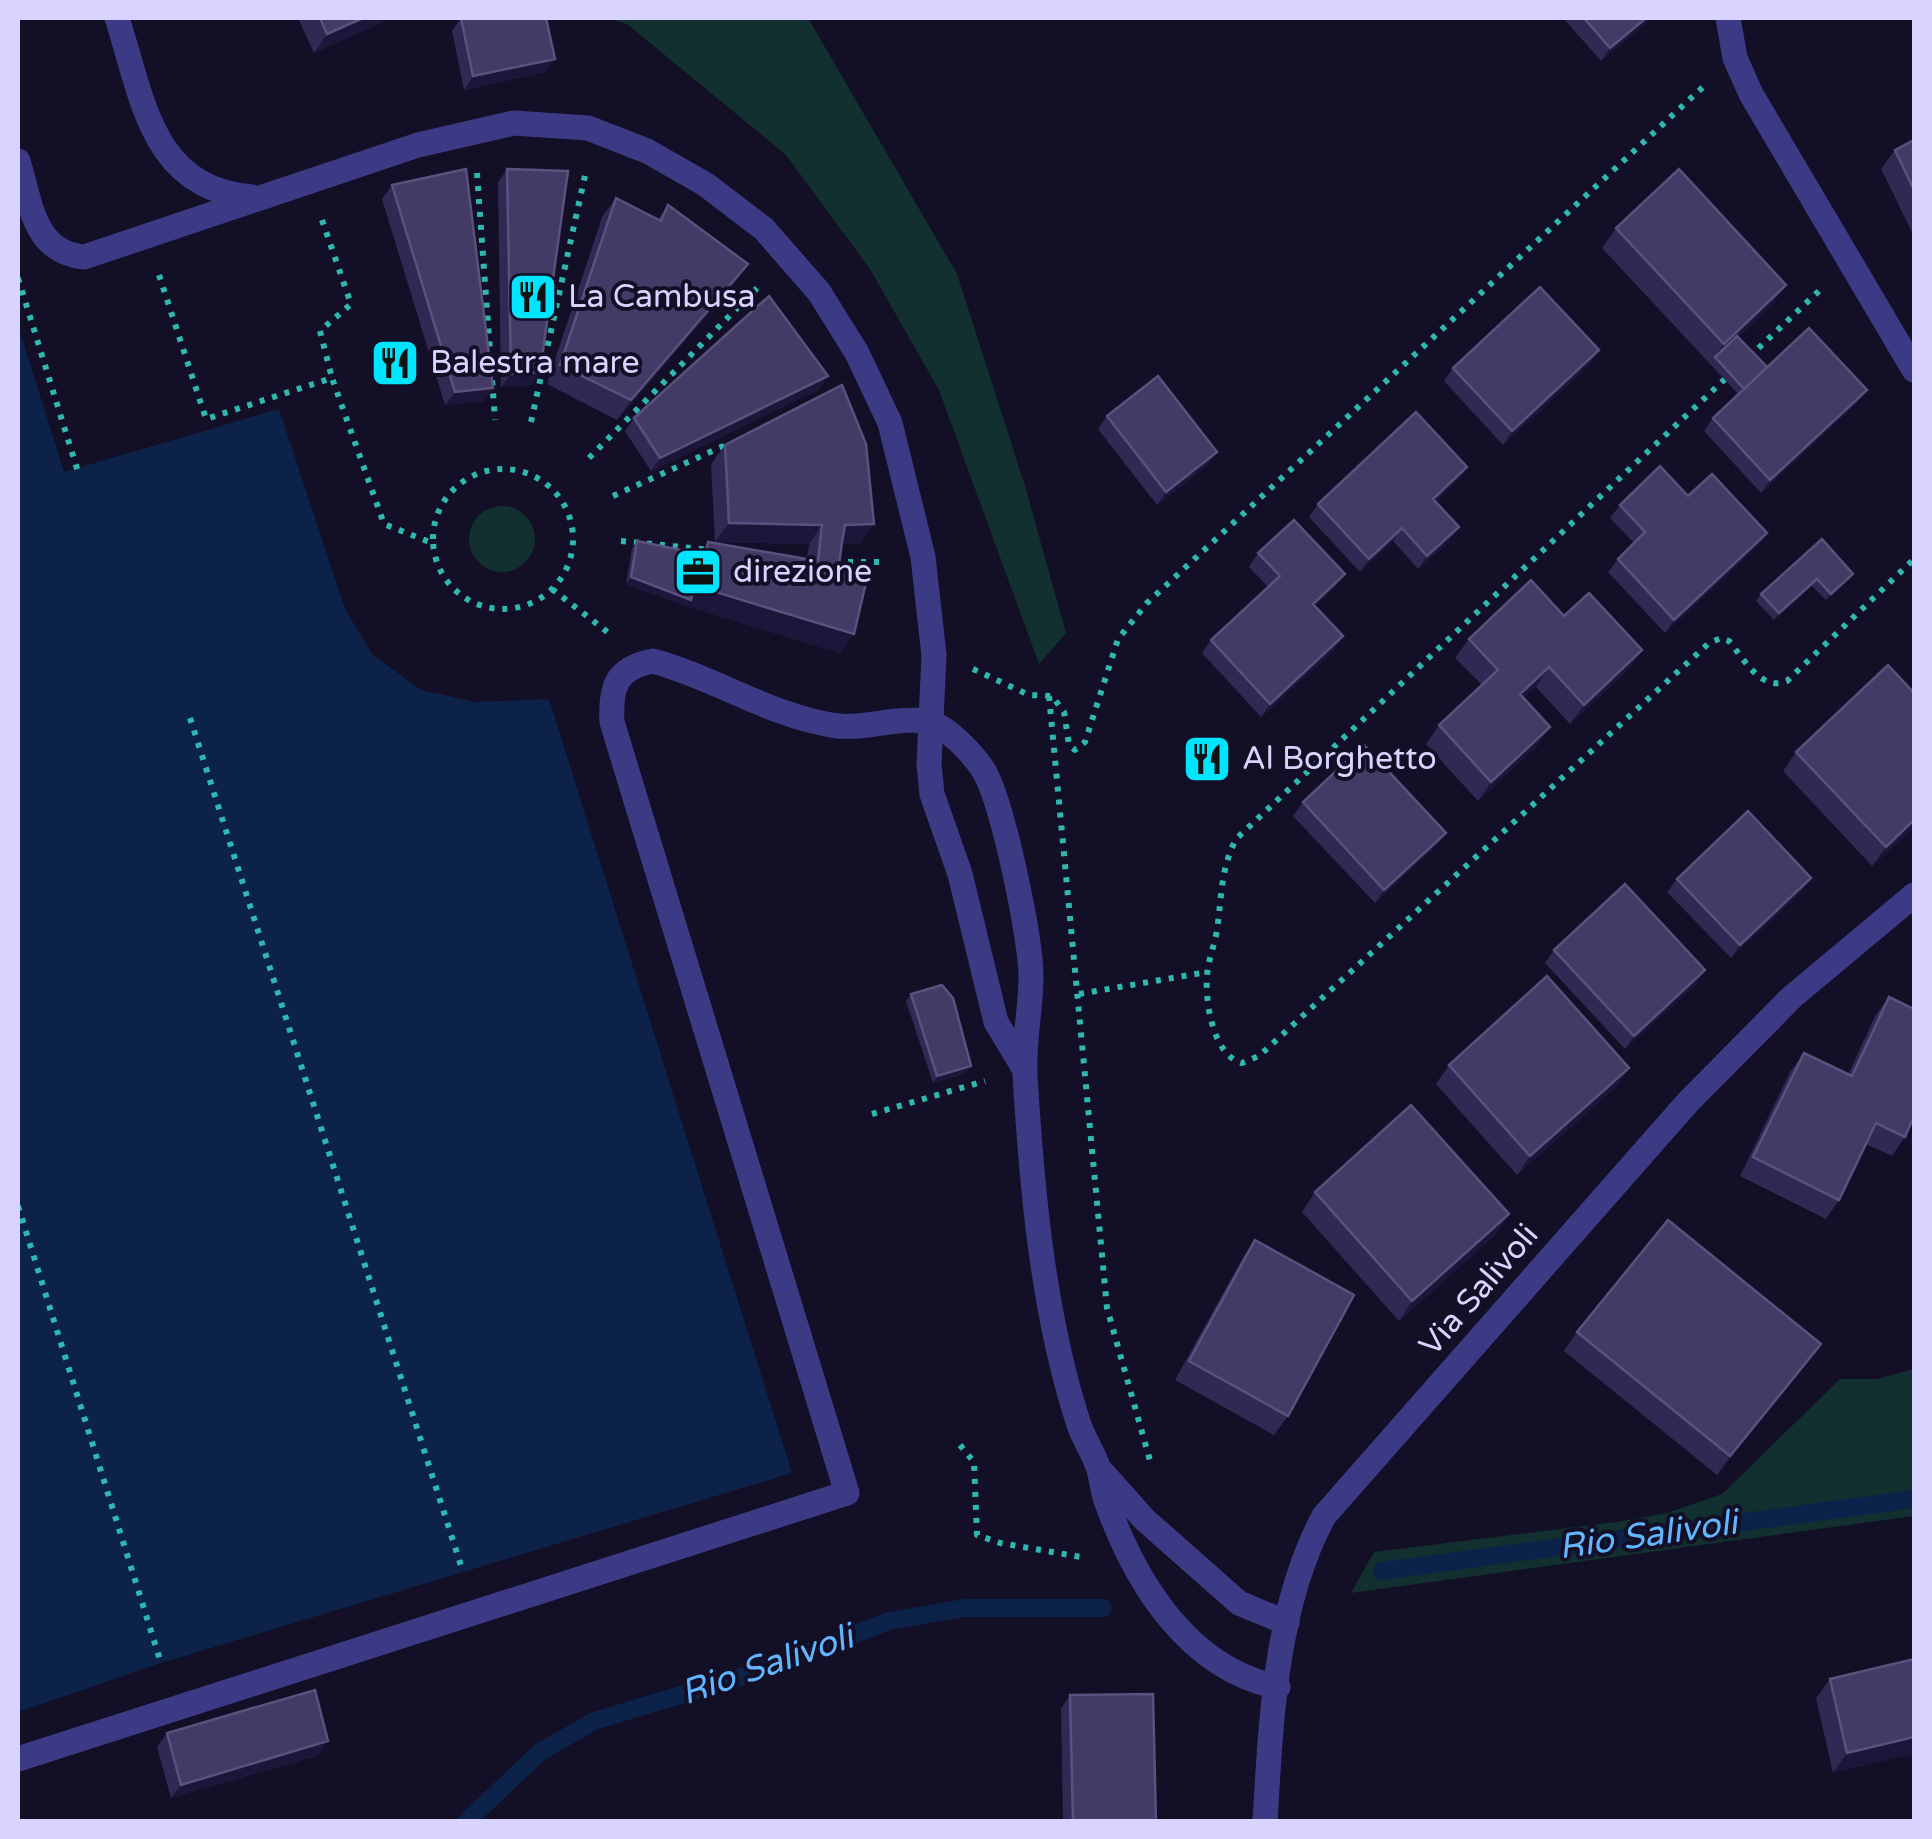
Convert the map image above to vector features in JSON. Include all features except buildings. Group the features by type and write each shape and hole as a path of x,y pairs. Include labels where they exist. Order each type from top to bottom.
{"street":[{"path":"117,18 156,138 174,163 200,185 224,194 258,197"},
{"path":"1728,18 1735,58 1774,137 1914,370"},
{"path":"18,160 46,243 64,255 84,258 418,145 474,132 544,123 595,130 647,150 705,184 764,228 819,292 857,353 890,424 923,556 934,656 930,723 932,794 960,874 996,1022 1025,1070"},
{"path":"18,1759 848,1493 612,722 610,691 619,676 640,664 670,666 836,726 930,723 946,730 985,772 1026,925 1031,972 1025,1070 1044,1268 1062,1362 1080,1428 1098,1468 1105,1500 1148,1591 1208,1658 1244,1680 1278,1687"},
{"name":"Via Salivoli","path":"1265,1822 1286,1623 1306,1549 1324,1516 1744,1044 1792,996 1914,896"},
{"path":"1098,1468 1145,1520 1239,1603 1256,1614 1286,1623"}],"path":[{"path":"934,656 954,660 1030,695 1049,696 1064,712 1067,736 1075,750 1086,742 1118,639 1148,603 1735,58"},
{"path":"532,422 595,130"},
{"path":"474,132 495,420"},
{"path":"308,181 351,304 320,331 332,378 384,524 432,543"},
{"path":"146,236 206,418 332,378"},
{"path":"589,458 788,257"},
{"path":"1748,358 1848,263"},
{"path":"18,278 80,474"},
{"path":"1724,379 1247,825 1223,864 1218,925 1207,972 1220,1050 1233,1061 1252,1060 1709,643 1721,638 1729,642 1762,680 1778,685 1787,681 1914,560"},
{"path":"613,496 732,442"},
{"path":"494,469 520,471 543,482 562,500 573,546 566,570 552,589 532,603 511,609 478,605 451,587 439,568 432,543 436,517 448,494 468,477 494,469"},
{"path":"622,540 714,550"},
{"path":"828,562 863,565 923,556"},
{"path":"552,589 592,616 640,664"},
{"path":"1049,696 1107,1308 1154,1472"},
{"path":"190,718 462,1572"},
{"path":"1078,994 1207,972"},
{"path":"872,1114 1025,1070"},
{"path":"18,1206 161,1663"},
{"path":"960,1445 974,1462 977,1534 1000,1543 1091,1559"}],"green space":[{"path":"607,18 808,18 957,274 1025,486 1066,633 1039,664 939,390 870,269 786,155 627,24"},
{"path":"502,506 525,516 535,539 525,562 502,572 479,562 469,539 479,516"},
{"path":"1914,1369 1914,1516 1351,1593 1374,1552 1616,1522 1667,1513 1722,1494 1840,1379 1877,1379"}],"water":[{"path":"18,325 64,472 279,409 345,609 372,654 421,690 475,702 549,699 792,1473 161,1663 18,1712"}],"waterway":[{"name":"Rio Salivoli","path":"1382,1571 1914,1499"},
{"name":"Rio Salivoli","path":"466,1822 540,1752 594,1721 753,1673 889,1621 964,1608 1103,1608"}],"place":[{"name":"La Cambusa","path":"533,297"},
{"name":"Balestra mare","path":"395,363"},
{"name":"direzione","path":"698,572"},
{"name":"Al Borghetto","path":"1207,759"}]}
